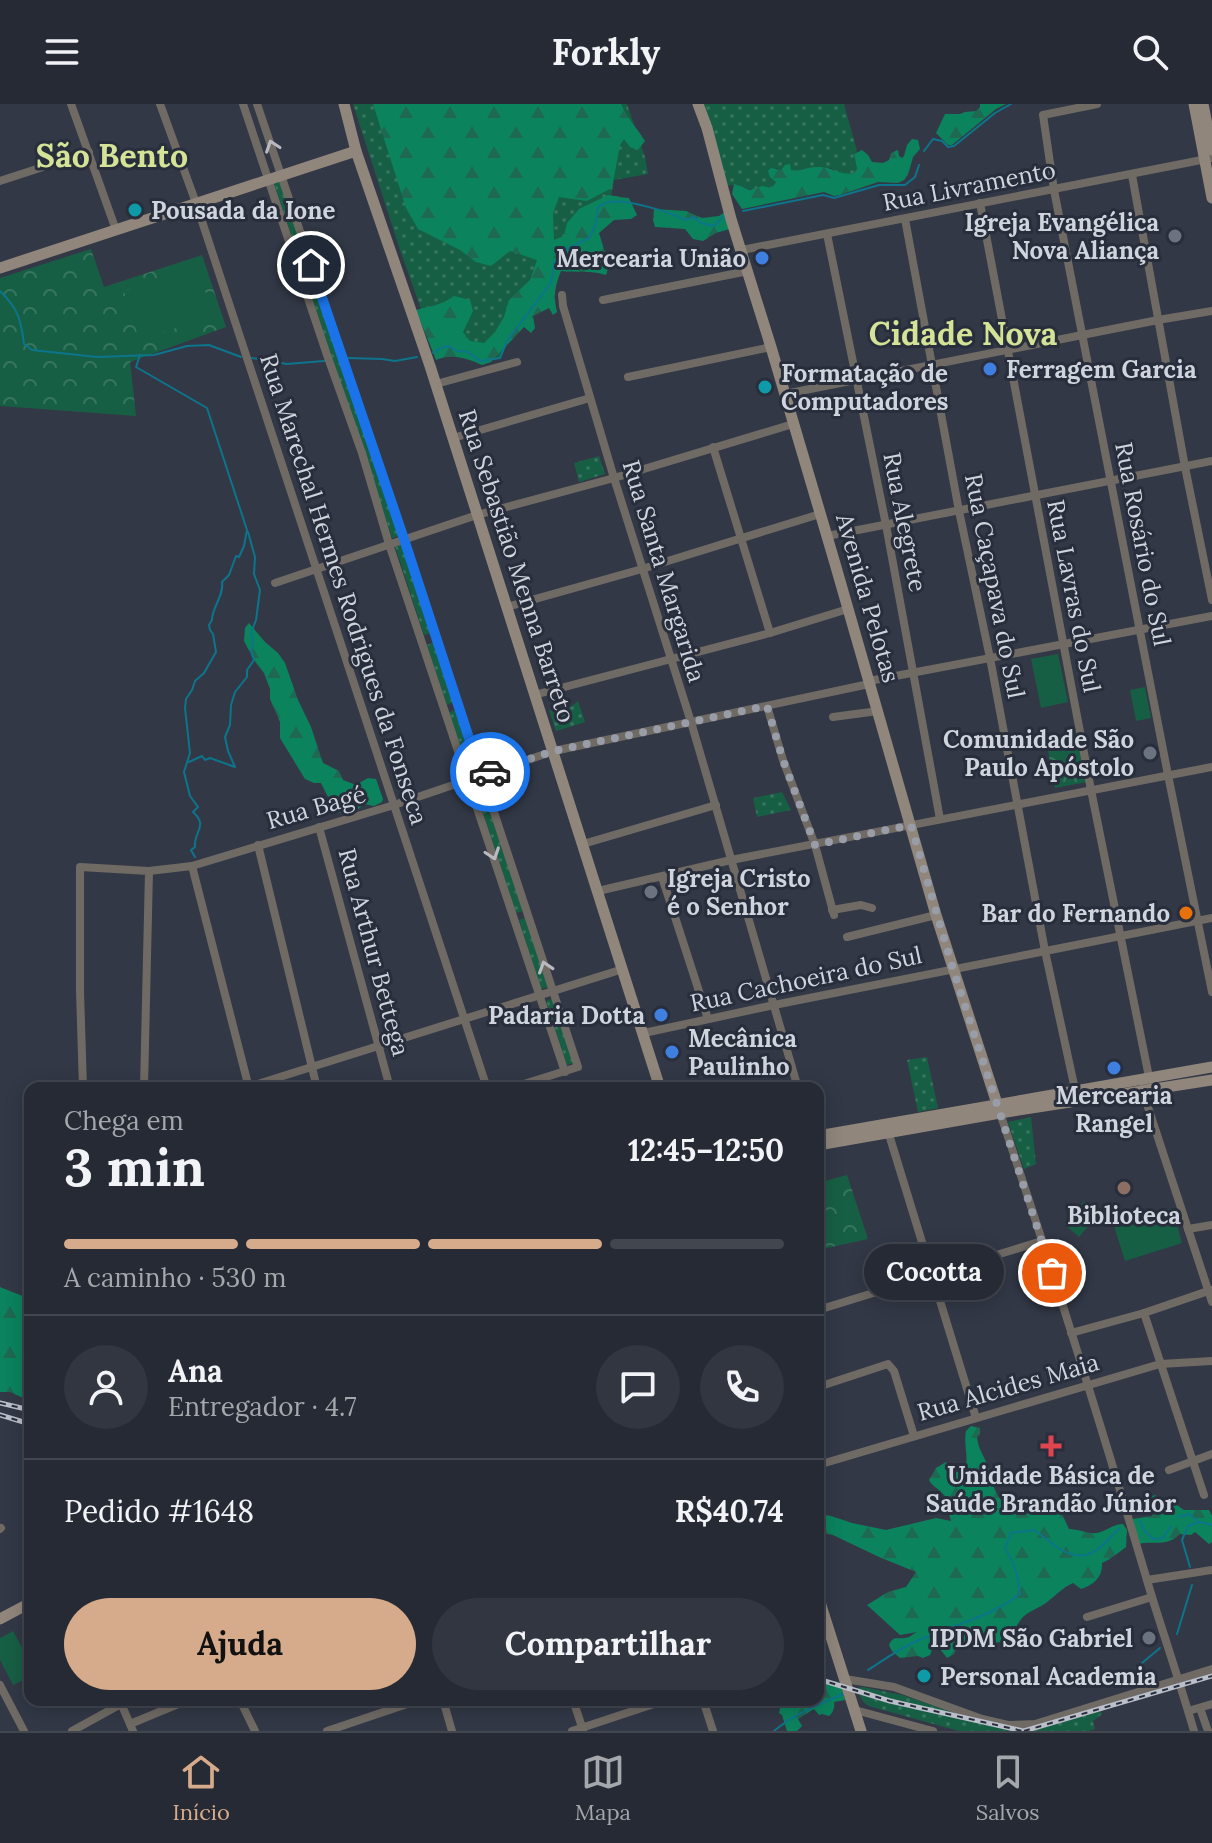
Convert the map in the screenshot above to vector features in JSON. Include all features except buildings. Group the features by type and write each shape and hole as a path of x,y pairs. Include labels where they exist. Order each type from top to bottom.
{"main road":[{"name":"Rua Sebastião Menna Barreto","path":"344,104 356,151 436,384 658,1082"},
{"name":"Avenida Pelotas","path":"698,104 936,915 998,1109"},
{"path":"1194,104 1209,156"},
{"path":"1203,104 1212,198"},
{"path":"0,268 356,151"},
{"path":"824,1135 887,1128 1147,1084 1212,1067"},
{"path":"1147,1084 1212,1080"},
{"path":"824,1144 887,1128"},
{"path":"0,1619 24,1606"},
{"path":"824,1614 861,1731"}],"street":[{"path":"71,104 116,230"},
{"name":"Rua Marechal Hermes Rodrigues da Fonseca","path":"160,104 196,203 485,1082"},
{"path":"243,104 362,453 389,544 565,1072"},
{"path":"257,104 578,1067 531,1082"},
{"name":"Rua Rosário do Sul","path":"1097,104 1043,115 1054,190 1110,481 1212,992"},
{"path":"0,181 89,152"},
{"name":"Rua Livramento","path":"742,250 1132,175 1209,156"},
{"path":"1132,175 1212,600"},
{"name":"Rua Lavras do Sul","path":"980,203 1147,1084 1212,1302"},
{"name":"Rua Caçapava do Sul","path":"905,219 959,511 1076,1096"},
{"name":"Rua Alegrete","path":"827,234 886,525 940,819"},
{"path":"603,300 748,271"},
{"name":"Rua Santa Margarida","path":"562,295 590,398 691,722 796,1082"},
{"path":"785,394 1212,311"},
{"path":"628,377 771,347"},
{"path":"436,384 517,362"},
{"path":"453,438 590,398"},
{"path":"275,583 477,515 793,424"},
{"path":"713,447 770,633"},
{"path":"827,536 1212,461"},
{"path":"507,607 820,514"},
{"path":"534,695 770,633 848,609"},
{"name":"Rua Bagé","path":"83,1082 80,867 149,871 192,866 394,805 554,751 912,672 1212,616"},
{"path":"422,642 436,637"},
{"path":"444,710 458,705"},
{"path":"767,706 783,760 815,845 833,912 861,905 872,908"},
{"path":"833,717 878,711"},
{"path":"598,891 731,860 1212,767"},
{"path":"583,844 716,805"},
{"name":"Rua Arthur Bettega","path":"319,827 388,1082"},
{"path":"258,845 316,1082"},
{"path":"192,866 246,1082"},
{"path":"144,1082 149,871"},
{"path":"662,877 708,1019"},
{"path":"514,918 527,913"},
{"path":"847,937 936,915"},
{"name":"Rua Cachoeira do Sul","path":"644,1033 1212,918"},
{"path":"267,1082 623,969"},
{"path":"998,1109 1088,1385 1188,1711 1204,1730"},
{"path":"887,1128 976,1418"},
{"path":"1188,1229 1212,1225"},
{"path":"824,1308 1042,1241"},
{"path":"1071,1333 1144,1313 1210,1290"},
{"path":"1144,1313 1204,1495"},
{"name":"Rua Alcides Maia","path":"824,1463 1160,1364 1212,1361"},
{"path":"824,1385 888,1364 894,1371 914,1436"},
{"path":"1169,1470 1212,1454"},
{"path":"1147,1580 1212,1570"},
{"path":"1087,1617 1152,1597"},
{"path":"845,1679 894,1687 968,1715 1016,1725 1035,1724 1212,1669"},
{"path":"0,1685 24,1731"},
{"path":"1186,1699 1200,1708 1204,1730"},
{"path":"1188,1711 1212,1704"},
{"path":"72,1731 113,1706"},
{"path":"122,1706 132,1728 176,1706"},
{"path":"243,1706 255,1731"},
{"path":"327,1731 401,1706"},
{"path":"445,1706 452,1731"},
{"path":"575,1706 582,1729"},
{"path":"572,1731 649,1706"},
{"path":"705,1706 713,1731"},
{"path":"855,1710 933,1731"}],"green space":[{"path":"353,104 627,104 648,174 614,180 610,202 567,249 507,341 500,358 480,361 432,340"},
{"path":"373,104 621,104 645,141 638,150 630,147 624,139 620,145 612,188 587,201 559,197 553,213 554,240 564,236 567,223 579,209 608,195 629,198 637,215 631,219 614,220 599,233 609,266 606,275 561,271 555,291 557,312 553,315 549,308 533,316 535,328 531,333 524,327 491,362 482,365 454,357 436,360 416,310 454,296 470,300 473,311 463,332 470,341 484,343 504,317 509,300 530,280 537,260 510,251 491,266 476,262 460,250 418,229 406,208"},
{"path":"698,104 844,104 857,151 854,154 857,169 854,173 841,175 831,168 797,172 776,168 770,177 776,182 772,188 722,187"},
{"path":"980,104 1006,104 952,145 936,133 945,114 976,111"},
{"path":"912,139 918,140 920,149 913,157 908,175 898,183 878,182 840,195 824,192 742,209 732,194 734,184 750,190 762,186 772,188 776,182 768,171 771,168 781,170 790,164 791,170 819,167 854,173 857,169 854,154 862,150 872,162 883,163 898,150 902,158"},
{"path":"280,181 399,536 392,538 274,183"},
{"path":"654,209 686,211 702,218 719,216 728,210 733,228 703,241 693,239 685,229 655,227"},
{"path":"91,249 104,287 202,255 226,327 130,362 136,416 0,406 0,278"},
{"path":"197,268 214,317 139,339 124,291"},
{"path":"599,456 605,474 579,482 574,463"},
{"path":"401,544 431,633 424,635 395,546"},
{"path":"249,623 285,663 323,763 339,771 343,780 356,785 368,778 376,779 382,802 374,806 364,804 353,814 339,813 321,783 305,779 280,738 280,722 270,699 270,689 244,641 245,628"},
{"path":"434,642 454,702 447,705 427,645"},
{"path":"1058,654 1068,702 1041,708 1031,659"},
{"path":"1145,687 1151,718 1136,721 1130,690"},
{"path":"578,701 585,722 556,731 549,710 566,711"},
{"path":"456,710 475,769 469,771 449,712"},
{"path":"1079,745 1087,782 1055,788 1048,751"},
{"path":"480,783 523,911 516,913 474,785"},
{"path":"782,792 791,810 757,817 753,798"},
{"path":"525,918 548,987 541,989 519,920"},
{"path":"552,999 574,1063 567,1065 546,1001"},
{"path":"927,1057 938,1108 918,1112 907,1060"},
{"path":"1031,1117 1036,1164 1024,1169 1008,1122"},
{"path":"847,1175 868,1239 824,1249 824,1181"},
{"path":"1084,1201 1099,1214 1079,1237 1064,1224"},
{"path":"1172,1208 1182,1243 1125,1261 1114,1226"},
{"path":"0,1287 24,1297 24,1398 10,1392 0,1392"},
{"path":"971,1426 980,1428 977,1437 979,1445 993,1485 1004,1503 1019,1510 1062,1514 1069,1529 1097,1533 1123,1524 1127,1530 1126,1547 1102,1563 1101,1572 1093,1583 1081,1589 1073,1583 1065,1587 1025,1615 1009,1637 1000,1642 995,1643 992,1638 984,1644 974,1640 968,1645 959,1643 954,1654 947,1658 934,1644 930,1655 923,1658 900,1658 892,1651 890,1642 917,1632 900,1635 867,1605 888,1592 906,1587 916,1572 824,1533 824,1515 886,1530 936,1518 951,1521 949,1514 953,1508 929,1480 936,1468 946,1462 954,1472 964,1472 966,1431"},
{"path":"1154,1495 1184,1510 1209,1510 1212,1516 1212,1542 1209,1544 1195,1532 1191,1535 1180,1534 1165,1542 1137,1544 1133,1519 1152,1516 1155,1507 1150,1499"},
{"path":"13,1631 24,1651 24,1680 13,1685 0,1660 0,1638"},
{"path":"824,1681 841,1686 845,1700 834,1702 829,1716 819,1715 814,1709 798,1719 802,1726 797,1731 787,1731 779,1713 781,1706 824,1706"},
{"path":"858,1688 902,1695 967,1717 1010,1727 1099,1707 1102,1714 1093,1721 1095,1729 1089,1731 959,1731 869,1706 863,1701"}],"waterway":[{"path":"924,151 933,139 942,141 948,147 954,146 1011,104"},
{"path":"743,211 823,195 834,198 879,185 905,185 915,177 919,165"},
{"path":"433,353 449,346 468,352 480,361 500,358 507,341 551,283 555,262 567,249 589,238 596,224 598,207 608,202 637,204 685,220 694,217 701,223 714,226 724,216"},
{"path":"0,291 15,309 24,344 32,350 97,357 154,355 187,346 209,345 241,357"},
{"path":"140,355 136,367 207,408 247,530 239,557 236,556 229,575 222,582 209,625 216,652 186,699 190,753 184,772 190,796 198,807 193,812 200,821 195,847 191,850 195,857"},
{"path":"347,358 395,361 417,357"},
{"path":"252,358 287,364 324,361"},
{"path":"189,762 202,756 205,760 210,758 235,767 225,737 235,692 247,677 247,670 254,660 251,633 260,590 254,574 255,557 248,532"},
{"path":"1178,1517 1189,1514 1199,1522 1212,1525"},
{"path":"1140,1521 1153,1539 1163,1538 1171,1526"},
{"path":"1190,1567 1182,1540 1188,1526 1199,1522"},
{"path":"868,1670 911,1644 983,1615 1020,1594 1016,1570 1005,1549 1011,1533 1034,1530 1060,1549 1079,1556 1094,1552 1119,1528"},
{"path":"1177,1634 1192,1585"},
{"path":"1136,1668 1160,1648"},
{"path":"824,1703 843,1694"},
{"path":"774,1731 817,1706"}],"railway":[{"path":"0,1403 24,1409"},
{"path":"0,1415 24,1422"},
{"path":"1024,1731 1212,1676"},
{"path":"824,1681 890,1701 1023,1731"}],"way so far":[{"path":"490,772 554,751 767,706 783,760 815,845 911,825 936,915 1052,1273"}],"place":[{"name":"Pousada da Ione","path":"135,210"},
{"name":"Igreja Evangélica Nova Aliança","path":"1175,236"},
{"name":"Mercearia União","path":"762,258"},
{"name":"Ferragem Garcia","path":"990,369"},
{"name":"Formatação de Computadores","path":"765,387"},
{"name":"Comunidade São Paulo Apóstolo","path":"1150,753"},
{"name":"Igreja Cristo é o Senhor","path":"651,892"},
{"name":"Bar do Fernando","path":"1186,913"},
{"name":"Padaria Dotta","path":"661,1015"},
{"name":"Mecânica Paulinho","path":"672,1052"},
{"name":"Mercearia Rangel","path":"1114,1068"},
{"name":"Biblioteca","path":"1124,1188"},
{"name":"Cocotta","path":"1052,1273"},
{"name":"Unidade Básica de Saúde Brandão Júnior","path":"1051,1446"},
{"name":"IPDM São Gabriel","path":"1149,1638"},
{"name":"Personal Academia","path":"924,1676"}],"district":[{"name":"São Bento","path":"112,155"},
{"name":"Cidade Nova","path":"963,333"}],"route":[{"path":"311,265 481,775 490,772"}]}
